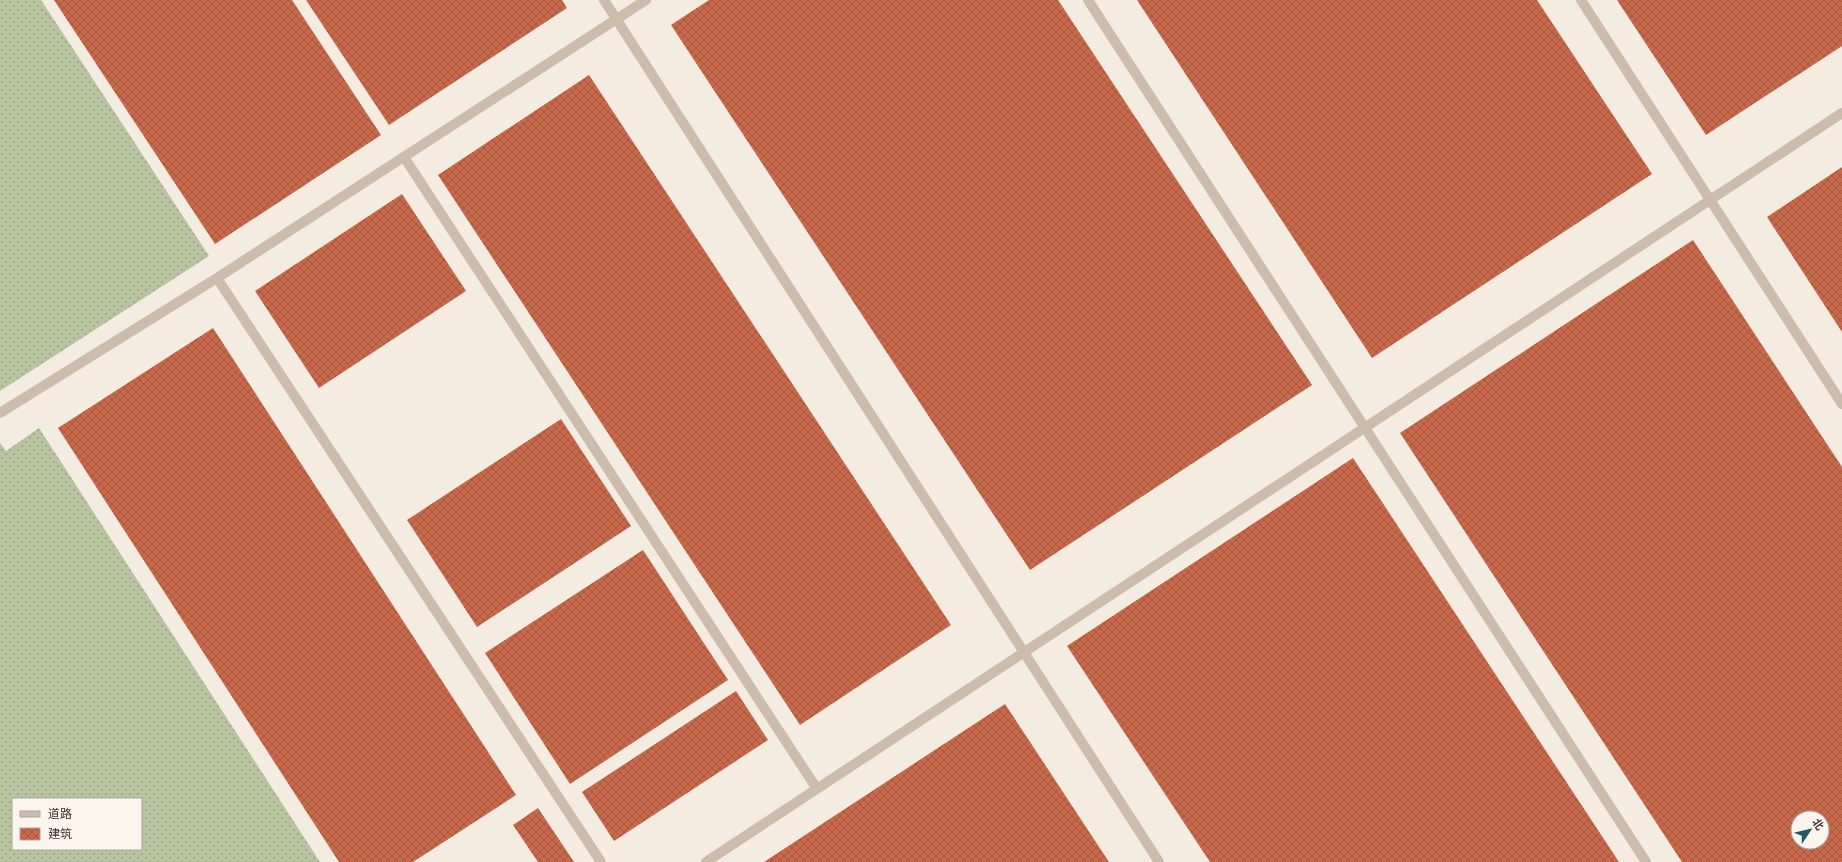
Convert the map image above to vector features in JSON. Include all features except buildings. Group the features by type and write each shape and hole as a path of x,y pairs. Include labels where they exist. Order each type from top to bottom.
{"lane":[{"path":"604,0 1159,862"},
{"path":"0,414 217,278 646,0"},
{"path":"1088,0 1646,862"},
{"path":"1581,0 1842,404"},
{"path":"706,862 1842,113"},
{"path":"404,157 817,789"},
{"path":"217,278 601,862"}],"green space":[{"path":"0,0 41,0 209,256 0,391"},
{"path":"39,428 320,862 0,862 0,443 6,451"}]}
